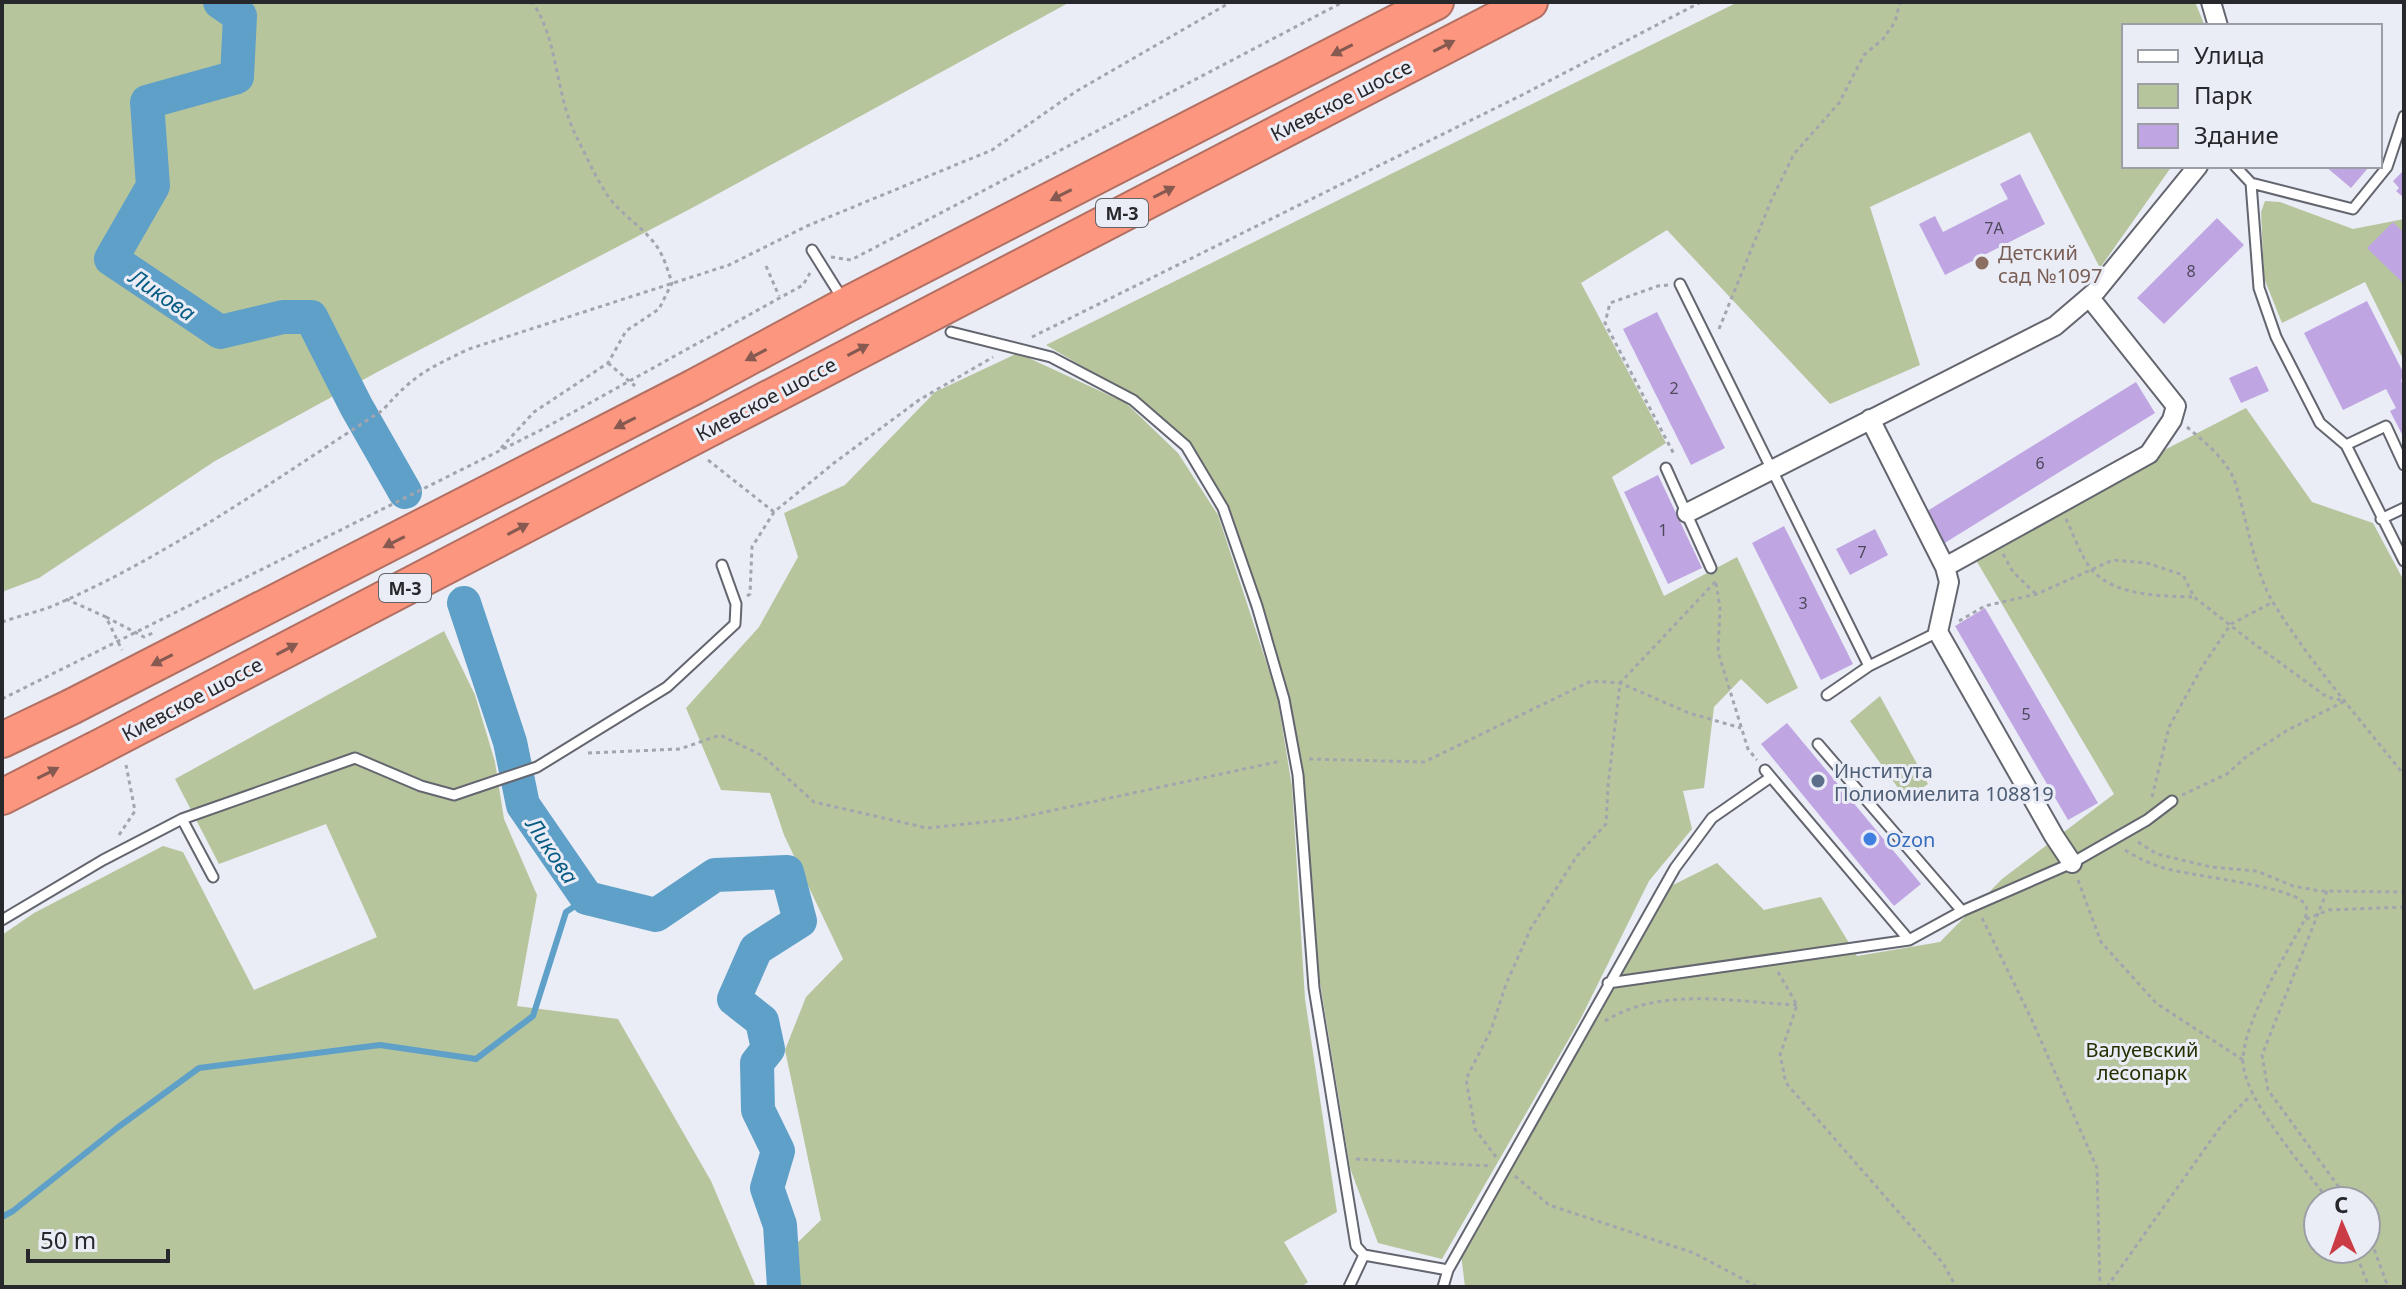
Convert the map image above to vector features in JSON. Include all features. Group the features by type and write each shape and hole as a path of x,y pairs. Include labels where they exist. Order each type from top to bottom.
{"highway":[{"name":"М-3","path":"2,740 694,387 846,305 1436,2"},
{"name":"Киевское шоссе","path":"2,797 1530,2"}],"street":[{"path":"2211,2 2217,24"},
{"path":"1687,513 2055,326 2090,298 2196,168"},
{"path":"1945,567 2149,454 2172,420 2176,406 2090,298"},
{"path":"1870,419 1945,567 1949,582 1938,632 2072,863"}],"lane":[{"path":"2237,168 2251,183 2353,209 2387,167 2404,116"},
{"path":"2251,183 2259,288 2276,337 2320,423 2346,445 2404,561"},
{"path":"812,250 846,305"},
{"path":"1680,284 1869,666"},
{"path":"951,332 1051,357 1133,400 1186,446 1223,508 1284,699 1295,758 1314,988 1356,1246 1364,1255 1448,1270"},
{"path":"2346,445 2386,426 2404,465"},
{"path":"1667,472 1711,568"},
{"path":"2381,519 2404,508"},
{"path":"2,920 103,860 182,819 355,758 421,786 454,795 537,767 667,687 735,624 736,604 722,565"},
{"path":"1827,695 1869,666 1938,632"},
{"path":"1818,744 1962,911"},
{"path":"1443,1287 1448,1270 1504,1167 1675,868 1712,818 1768,774 1909,940"},
{"path":"1608,983 1909,940 1962,911 2072,863 2147,820 2172,801"},
{"path":"182,819 213,877"},
{"path":"1349,1287 1364,1255"}],"path":[{"path":"483,467 534,412 608,363 626,331 659,309 672,283 662,254 608,196 576,136 564,111 544,18 532,2"},
{"path":"2,622 53,606 119,574 383,410 407,382 469,349 729,265 807,226 992,150 1075,92 1231,2"},
{"path":"2,699 497,452 803,285 810,271 831,257 851,260 1343,2"},
{"path":"736,604 750,594 752,547 774,512 919,400 1010,347 1522,95 1701,2"},
{"path":"1712,347 1771,201 1794,154 1839,103 1864,55 1883,39 1895,22 1900,2"},
{"path":"766,266 780,297"},
{"path":"1667,472 1675,458 1605,323 1610,303 1658,286 1680,284"},
{"path":"2172,420 2201,438 2220,458 2234,481 2273,602 2321,673 2404,775"},
{"path":"2059,505 2091,569 2110,584 2161,596 2194,597"},
{"path":"1995,541 2013,572 2037,594"},
{"path":"1938,632 1985,606 2037,594 2113,560 2147,563 2183,575 2194,597 2327,697 2345,701"},
{"path":"1758,1287 1694,1253 1549,1205 1504,1167 1475,1129 1466,1079 1491,1030 1506,984 1531,928 1577,856 1606,824 1620,683 1716,581 1720,608 1718,652 1748,749 1768,774"},
{"path":"2147,820 2169,727 2202,667 2231,624 2273,602"},
{"path":"106,617 144,637 156,632"},
{"path":"569,748 575,754 680,749 720,735 763,756 814,802 927,828 1013,819 1295,758 1424,762 1591,681 1620,683 1689,713 1741,728"},
{"path":"2172,801 2227,774 2247,756 2288,730 2345,701"},
{"path":"2124,834 2157,854 2211,867 2257,871 2293,886 2327,891 2404,892"},
{"path":"2111,841 2143,861 2165,868 2254,885 2304,902 2307,909 2305,919 2253,1020 2243,1060 2252,1095 2317,1185"},
{"path":"2072,863 2101,942 2156,1003 2243,1060"},
{"path":"2327,891 2262,1055 2268,1090 2337,1185"},
{"path":"1977,907 2031,1018 2097,1168 2100,1287"},
{"path":"2305,919 2329,910 2404,907"},
{"path":"1770,958 1797,1005 1780,1055 1786,1083 1943,1263 1956,1287"},
{"path":"1579,1036 1625,1009 1680,998 1797,1005"},
{"path":"2107,1287 2221,1126 2252,1095"},
{"path":"1343,1158 1504,1167"},
{"path":"2360,1265 2369,1287"},
{"path":"2380,1265 2388,1287"}],"green space":[{"path":"2,2 1070,2 690,209 381,370 215,461 39,578 2,592"},
{"path":"1738,2 2195,2 2204,24 2122,24 2122,168 2171,168 2100,268 2030,132 1870,207 1920,365 1830,404 1667,230 1581,283 1666,443 1612,477 1664,596 1737,557 1798,688 1767,704 1741,679 1714,707 1704,788 1683,791 1692,829 1649,881 1581,1018 1442,1259 1378,1243 1350,1168 1318,970 1303,780 1288,694 1227,509 1188,444 1141,401 1046,345"},
{"path":"2265,201 2280,202 2353,229 2404,219 2404,356 2365,282 2282,323 2264,278 2261,212"},
{"path":"1018,353 1126,403 1178,453 1218,515 1277,695 1292,787 1305,999 1337,1212 1284,1242 1308,1282 1301,1287 801,1287 799,1283 796,1244 821,1220 785,1050 806,997 843,959 784,835 770,793 721,790 686,708 759,627 798,557 784,513 845,485 935,392"},
{"name":"Валуевский лесопарк","path":"2246,408 2312,502 2373,523 2404,581 2404,1287 1465,1287 1461,1254 1661,891 1717,863 1764,910 1821,897 1857,956 1940,942 2002,879 2114,794 1970,550"},
{"path":"444,631 475,695 495,762 504,819 537,895 517,1006 618,1019 711,1181 756,1287 2,1287 2,935 34,913 163,846 183,852 254,990 377,937 326,824 219,864 175,779"},
{"path":"1880,696 1928,784 1906,799 1850,721"}],"building":[{"path":"2327,168 2368,168 2351,188"},
{"path":"2404,170 2404,198 2396,191 2399,188 2393,181"},
{"path":"2020,174 2045,224 1945,275 1919,224 1935,216 1943,232 2008,199 2000,184"},
{"path":"2217,218 2244,245 2164,324 2137,298"},
{"path":"2393,222 2404,233 2404,284 2367,248"},
{"path":"2367,301 2404,374 2401,381 2404,386 2404,438 2390,411 2396,408 2386,389 2343,410 2304,333"},
{"path":"1657,312 1725,448 1691,465 1623,329"},
{"path":"2257,366 2269,391 2241,403 2229,378"},
{"path":"2136,382 2155,413 1943,544 1924,513"},
{"path":"1658,475 1702,568 1668,584 1624,492"},
{"path":"1784,526 1853,664 1821,680 1752,543"},
{"path":"1875,529 1888,555 1850,575 1836,549"},
{"path":"1985,608 2098,803 2068,820 1955,626"},
{"path":"1787,723 1921,884 1894,906 1761,744"}],"waterway":[{"name":"Ликова","path":"220,2 240,16 237,77 147,102 153,186 111,259 220,332 283,317 311,317 356,406 405,492"},
{"path":"240,16 249,2"},
{"name":"Ликова","path":"464,603 510,742 523,805 587,898 656,915 715,875 787,872 800,921 756,949 734,999 762,1021 768,1049 757,1063 758,1110 778,1151 767,1188 780,1225 784,1287"},
{"path":"2,1217 199,1068 380,1045 476,1059 533,1016 566,912 587,898"}],"place":[{"name":"Детский сад №1097","path":"1982,263"},
{"name":"Института Полиомиелита 108819","path":"1818,781"},
{"name":"Ozon","path":"1870,839"}]}
